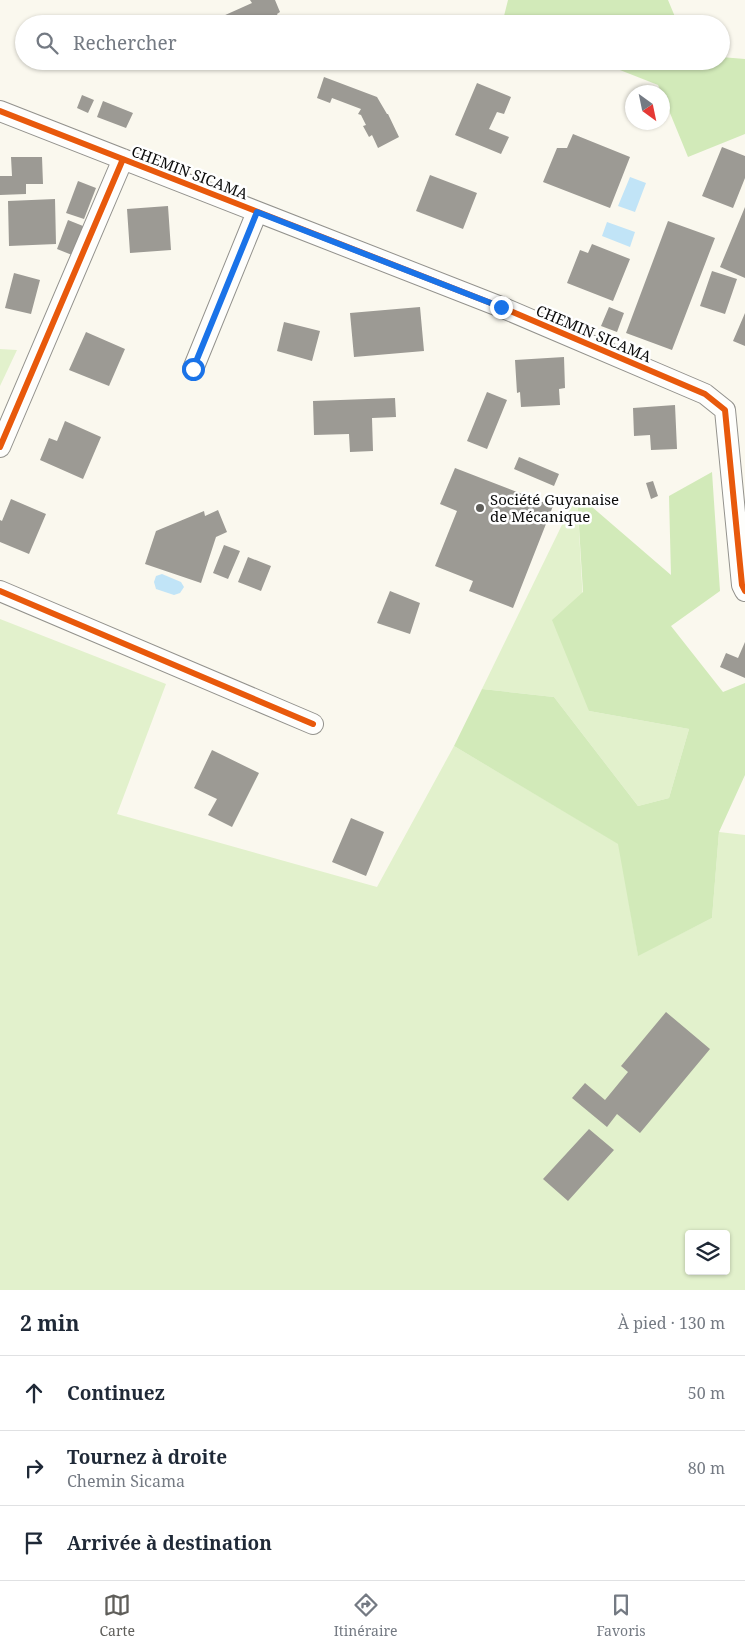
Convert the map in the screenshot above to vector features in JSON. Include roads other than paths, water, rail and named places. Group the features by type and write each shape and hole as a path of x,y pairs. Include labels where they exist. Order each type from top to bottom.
{"street":[{"name":"CHEMIN SICAMA","path":"0,111 501,307 705,394 725,410 742,585 745,591"},
{"path":"0,447 123,160"},
{"path":"193,369 257,212"},
{"path":"0,591 313,724"}],"water":[{"path":"630,177 646,183 635,212 618,206"},
{"path":"607,222 635,232 630,247 602,236"},
{"path":"162,574 181,582 184,587 180,593 174,595 156,589 154,582 156,576"}],"place":[{"name":"Société Guyanaise de Mécanique","path":"480,508"}]}
